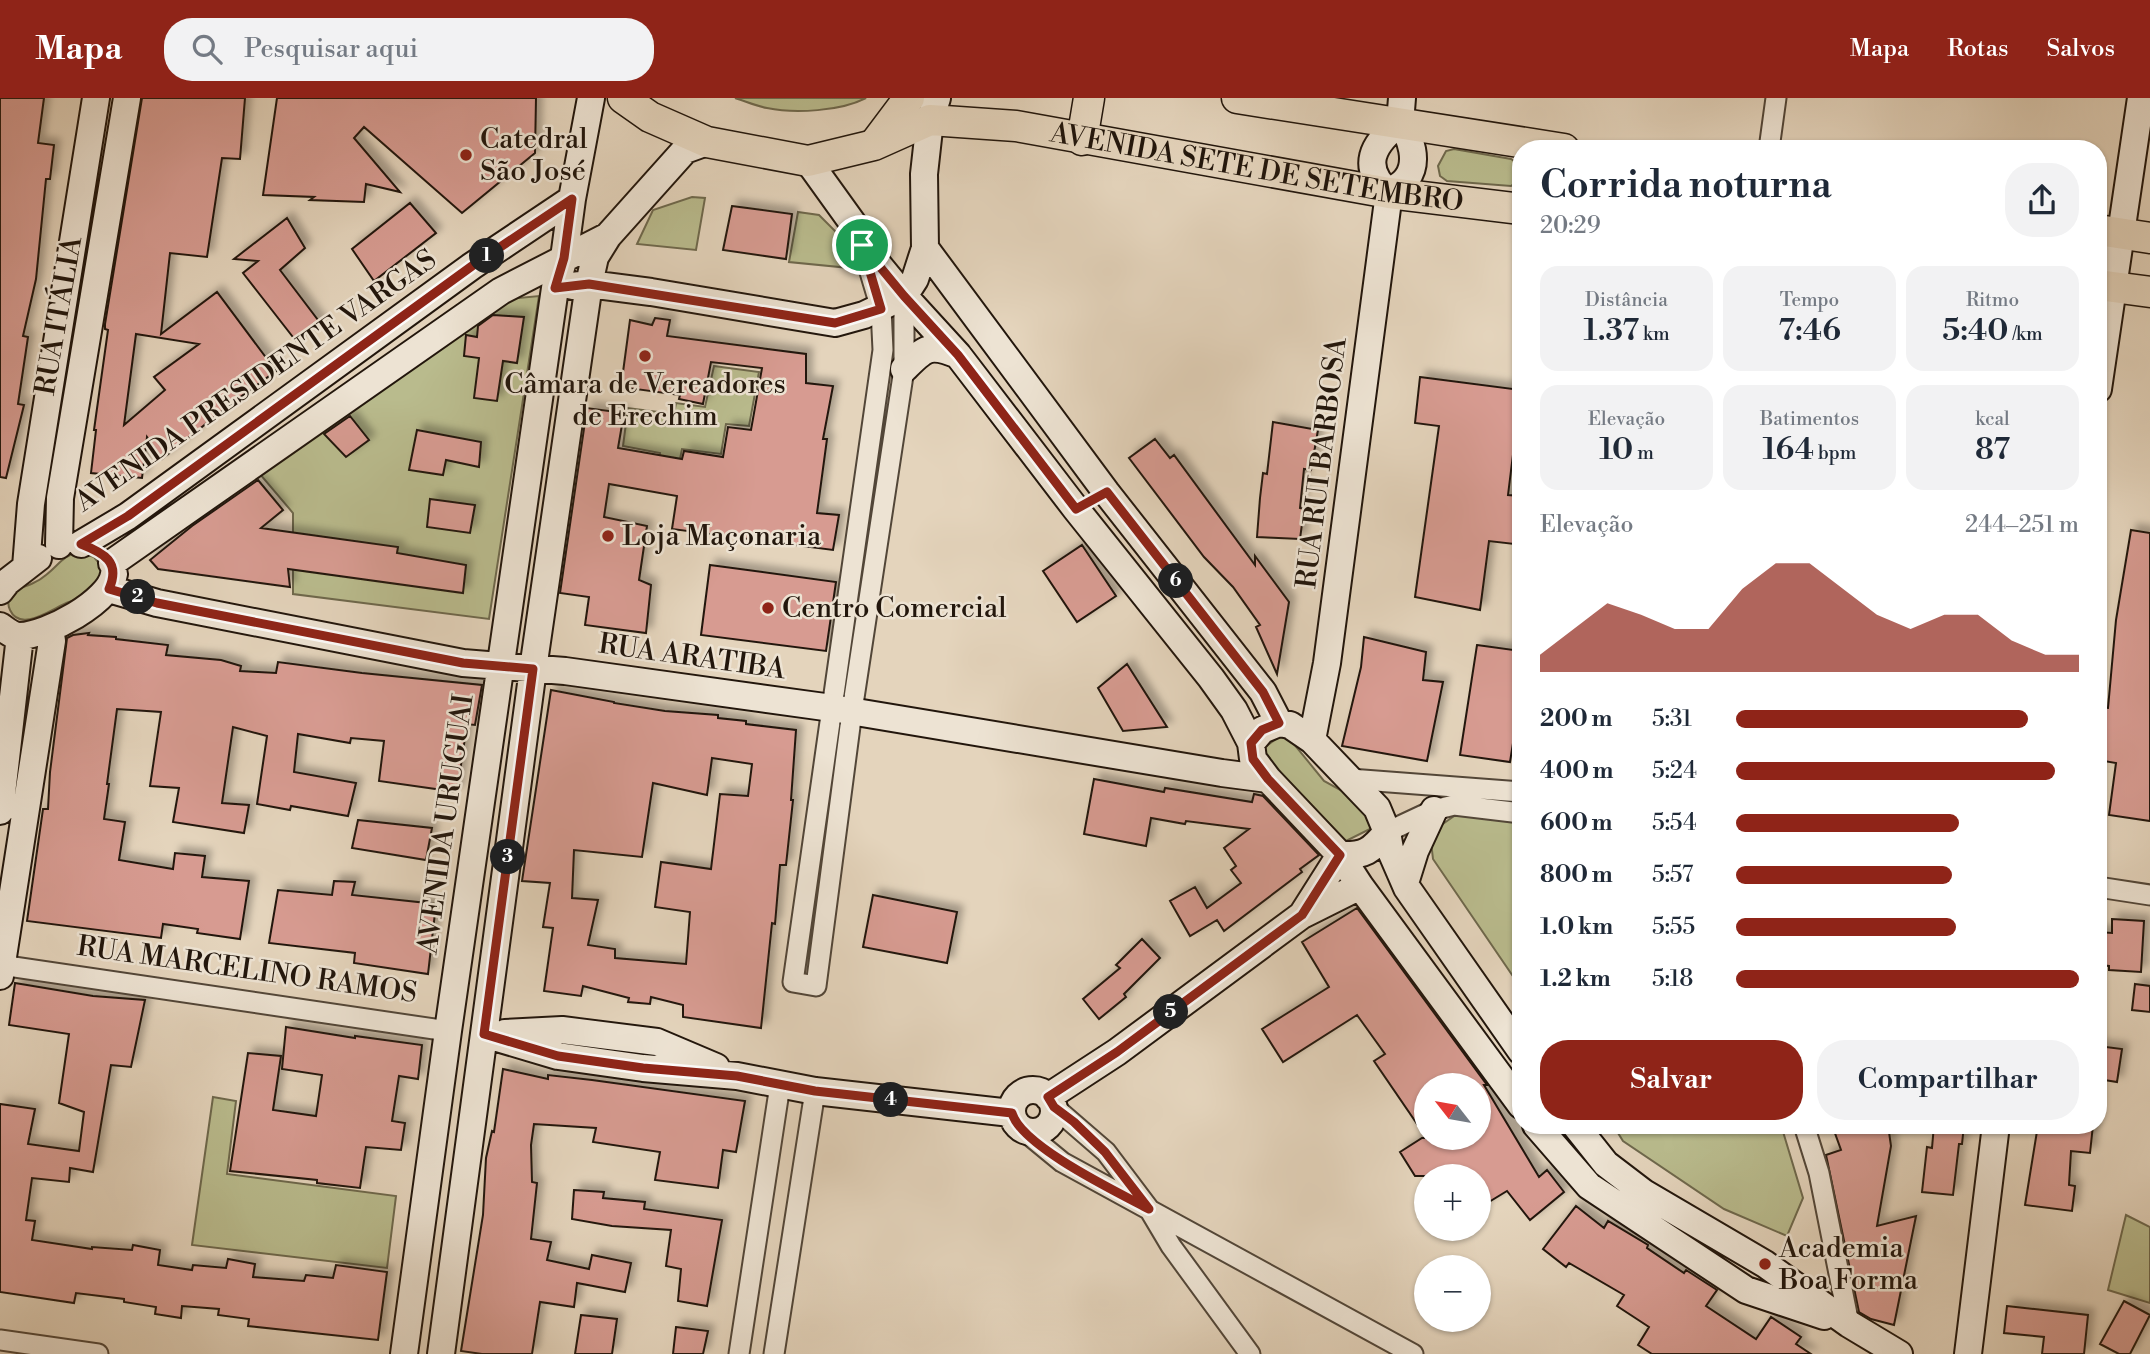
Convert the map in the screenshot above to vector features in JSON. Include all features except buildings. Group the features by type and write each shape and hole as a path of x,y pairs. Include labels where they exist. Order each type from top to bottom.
{"main road":[{"name":"RUA ITÁLIA","path":"26,567 31,504 96,98"},
{"name":"RUA ITÁLIA","path":"70,544 60,498 127,98"},
{"name":"AVENIDA URUGUAI","path":"404,1354 555,288 564,258 591,98"},
{"path":"623,98 707,142 808,161 854,225 862,245 958,355 1211,678 1234,710 1251,743 1253,759 1268,779 1340,855 1512,1093"},
{"path":"874,145 909,98"},
{"path":"1082,140 1088,98"},
{"path":"1237,98 1401,111 1525,140"},
{"path":"2107,283 2123,234 2141,98"},
{"path":"519,281 555,288 589,284 835,323 881,309 904,296 915,279 925,248 924,174 934,109"},
{"name":"AVENIDA SETE DE SETEMBRO","path":"808,161 874,145 934,109 1082,140 1389,193 1512,208"},
{"path":"1401,111 1414,163 1407,178 1389,193 1377,182 1371,168 1376,146 1401,111"},
{"path":"441,1354 533,669 589,284 596,257 608,236 685,150 707,142"},
{"name":"RUA RUI BARBOSA","path":"1312,740 1327,663 1389,193"},
{"name":"AVENIDA PRESIDENTE VARGAS","path":"0,591 26,567 128,516 472,266 572,199"},
{"path":"0,811 9,637 50,629 90,605 110,576 501,291 608,236"},
{"path":"925,248 1107,492 1263,692 1279,723"},
{"path":"2107,286 2150,292"},
{"path":"904,369 920,353 931,347 958,355"},
{"path":"1076,509 1107,492"},
{"name":"AVENIDA PRESIDENTE VARGAS","path":"70,544 96,550 110,576"},
{"name":"RUA ARATIBA","path":"110,576 157,603 463,663 565,671 842,709 1222,774 1268,779"},
{"path":"0,969 52,641 50,629"},
{"path":"1251,743 1262,730 1279,723 1290,725 1312,740 1377,808 1387,832 1390,849 1405,883 1512,1039"},
{"path":"1405,883 1415,851 1434,810"},
{"path":"1340,855 1357,856 1373,848 1387,832"},
{"path":"1302,915 1340,855"},
{"path":"1051,1102 1302,915 1360,886"},
{"path":"1458,1021 1487,1005"},
{"path":"558,1056 562,1030"},
{"name":"RUA MARCELINO RAMOS","path":"448,1031 484,1034 562,1030 657,1042 737,1076"},
{"name":"RUA MARCELINO RAMOS","path":"484,1034 558,1056 643,1068 737,1076 815,1091 1017,1122"},
{"path":"1025,1091 1038,1091 1051,1102 1054,1114 1048,1126 1036,1132 1017,1122 1014,1099 1025,1091"},
{"path":"1544,1134 1589,1186 1746,1290 1849,1324"},
{"path":"1582,1134 1606,1164 1644,1193 1765,1264 1849,1324 1899,1354"},
{"path":"1968,1354 1995,1134"}],"street":[{"path":"1770,140 1776,98"},
{"path":"862,245 881,309 883,350 842,709 816,986 805,985 793,982 842,709 904,369 904,296"},
{"path":"1350,779 1512,791"},
{"path":"1387,832 1434,810 1454,805 1512,812"},
{"path":"2107,888 2150,895"},
{"name":"RUA MARCELINO RAMOS","path":"0,969 448,1031"},
{"path":"739,1354 780,1085"},
{"path":"774,1354 815,1091"},
{"path":"1051,1102 1105,1152 1149,1209 1171,1246 1250,1354"},
{"path":"1017,1122 1062,1162 1413,1354"},
{"path":"1807,1134 1819,1173 1849,1324"},
{"path":"0,1340 98,1354"}],"green space":[{"path":"735,98 866,98 844,106 804,111 767,108"},
{"path":"1454,149 1511,159 1512,185 1447,181 1440,176 1438,166 1446,151"},
{"path":"692,197 705,198 696,250 637,244 653,210"},
{"path":"798,212 819,215 839,235 850,268 789,262"},
{"path":"539,296 489,619 293,594 293,513 259,473 507,299"},
{"path":"714,366 759,372 749,426 726,424 721,454 682,449 677,474 658,471 660,453 623,446 628,408 674,414 676,403 705,407"},
{"path":"79,552 94,557 103,568 96,594 69,602 38,617 22,620 15,617 8,604 14,590 39,580 65,558"},
{"path":"1285,733 1324,781 1364,803 1374,827 1346,841 1259,751"},
{"path":"1457,814 1512,817 1512,975 1433,859 1430,833"},
{"path":"213,1097 236,1101 227,1174 396,1196 387,1268 192,1245"},
{"path":"1619,1134 1784,1134 1803,1198 1787,1236 1724,1209 1623,1141"},
{"path":"2126,1215 2150,1227 2150,1303 2108,1290"}],"place":[{"name":"Catedral São José","path":"466,155"},
{"name":"Câmara de Vereadores de Erechim","path":"645,356"},
{"name":"Loja Maçonaria","path":"608,536"},
{"name":"Centro Comercial","path":"768,608"},
{"name":"Academia Boa Forma","path":"1765,1264"}],"route":[{"path":"572,199 564,258 555,288 589,284 835,323 881,309 862,245 958,355 1076,509 1107,492 1263,692 1279,723 1262,730 1251,743 1253,759 1268,779 1340,855 1302,915 1117,1052 1048,1097 1054,1107 1105,1152 1149,1209 1062,1162 1017,1127 1012,1113 974,1111 815,1091 737,1076 643,1068 558,1056 484,1034 533,669 463,663 157,603 109,589 114,576 112,563 96,550 81,544 128,516 472,266 572,199"}]}
